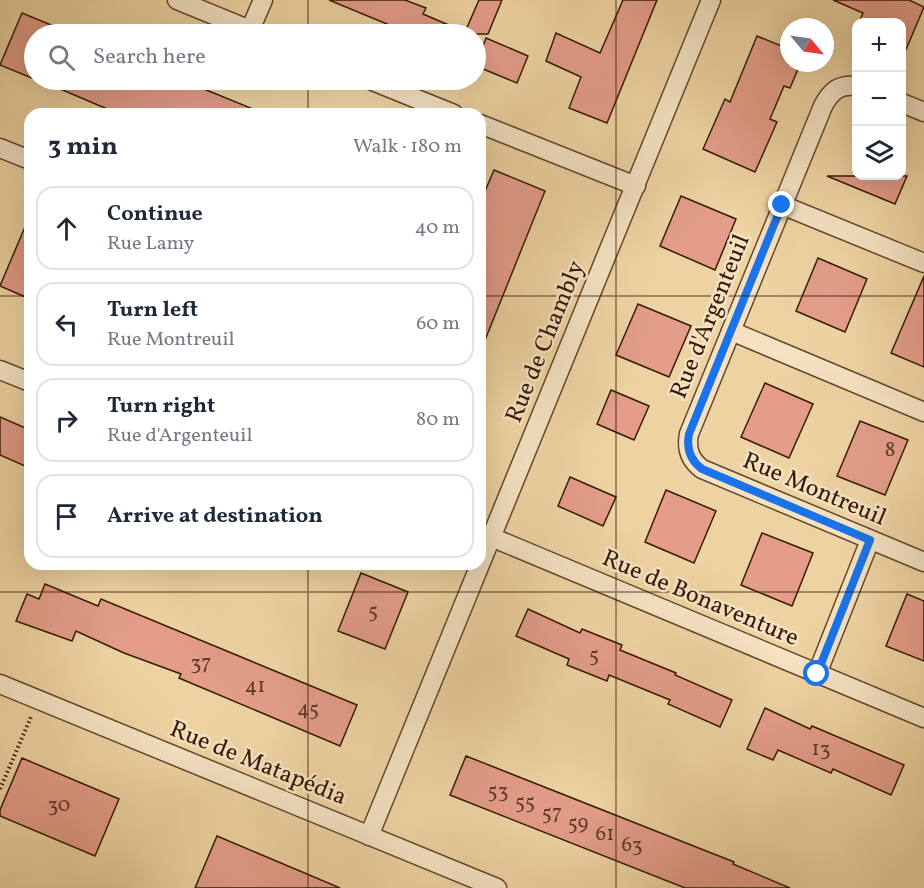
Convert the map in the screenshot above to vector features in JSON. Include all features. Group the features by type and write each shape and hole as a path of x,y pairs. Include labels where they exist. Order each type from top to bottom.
{"street":[{"path":"177,0 236,24"},
{"path":"257,24 263,0"},
{"name":"Rue de Chambly","path":"486,549 711,0"},
{"name":"Rue d'Argenteuil","path":"690,455 687,444 689,434 829,94 840,86 852,86"},
{"path":"391,90 430,108"},
{"path":"906,105 924,112"},
{"path":"486,126 636,186"},
{"path":"0,148 24,158"},
{"path":"782,205 924,264"},
{"path":"731,331 924,412"},
{"path":"0,370 24,380"},
{"name":"Rue Montreuil","path":"690,455 695,464 702,469 924,562"},
{"name":"Rue de Bonaventure","path":"491,537 924,718"},
{"path":"817,674 870,540"},
{"name":"Rue de Chambly","path":"369,836 478,570"},
{"name":"Rue de Matapédia","path":"0,684 497,888"}],"path":[{"path":"0,789 38,700"}],"building":[{"path":"329,0 405,0 426,8 423,14 446,24 387,24"},
{"path":"479,0 502,0 488,34 486,34 486,24 468,24"},
{"path":"623,0 657,0 607,123 569,108 581,77 546,61 556,33 600,53"},
{"path":"833,0 909,0 924,7 906,50 906,18 861,18 863,13"},
{"path":"22,13 49,24 24,24 24,75 0,65"},
{"path":"757,36 780,45 780,72 797,72 790,88 784,86 770,119 777,122 755,172 703,149 725,99 730,102"},
{"path":"486,38 528,56 517,83 486,70"},
{"path":"63,90 206,90 250,108 105,108"},
{"path":"494,170 545,191 486,338 486,189"},
{"path":"827,176 852,176 852,180 905,180 895,204"},
{"path":"681,196 736,219 715,270 660,246"},
{"path":"24,229 24,296 0,286"},
{"path":"818,258 867,279 845,332 796,311"},
{"path":"924,276 924,367 891,353"},
{"path":"638,304 691,326 669,377 616,355"},
{"path":"765,383 813,404 789,458 741,437"},
{"path":"611,390 649,406 634,440 597,424"},
{"path":"0,417 24,427 24,466 0,455"},
{"path":"860,421 908,440 885,495 837,476"},
{"path":"570,477 616,497 603,526 558,506"},
{"path":"666,490 716,511 694,563 645,542"},
{"path":"762,533 813,553 792,606 741,585"},
{"path":"361,573 408,592 385,649 338,631"},
{"path":"45,584 98,606 101,599 357,705 340,746 179,678 181,674 124,653 76,631 72,641 16,621 27,594 39,599"},
{"path":"907,594 924,601 924,661 886,646"},
{"path":"528,609 580,633 582,629 622,645 620,650 676,673 675,675 732,700 720,727 668,704 670,700 609,675 607,681 567,665 569,659 516,636"},
{"path":"765,708 810,729 812,726 904,765 891,795 833,769 831,773 778,750 773,760 747,749"},
{"path":"466,756 734,862 733,864 790,888 685,888 450,795"},
{"path":"22,758 119,799 95,856 0,816 0,810"},
{"path":"217,836 340,888 195,888"}],"route":[{"path":"782,205 689,434 687,444 695,464 702,469 870,540 817,674"}]}
